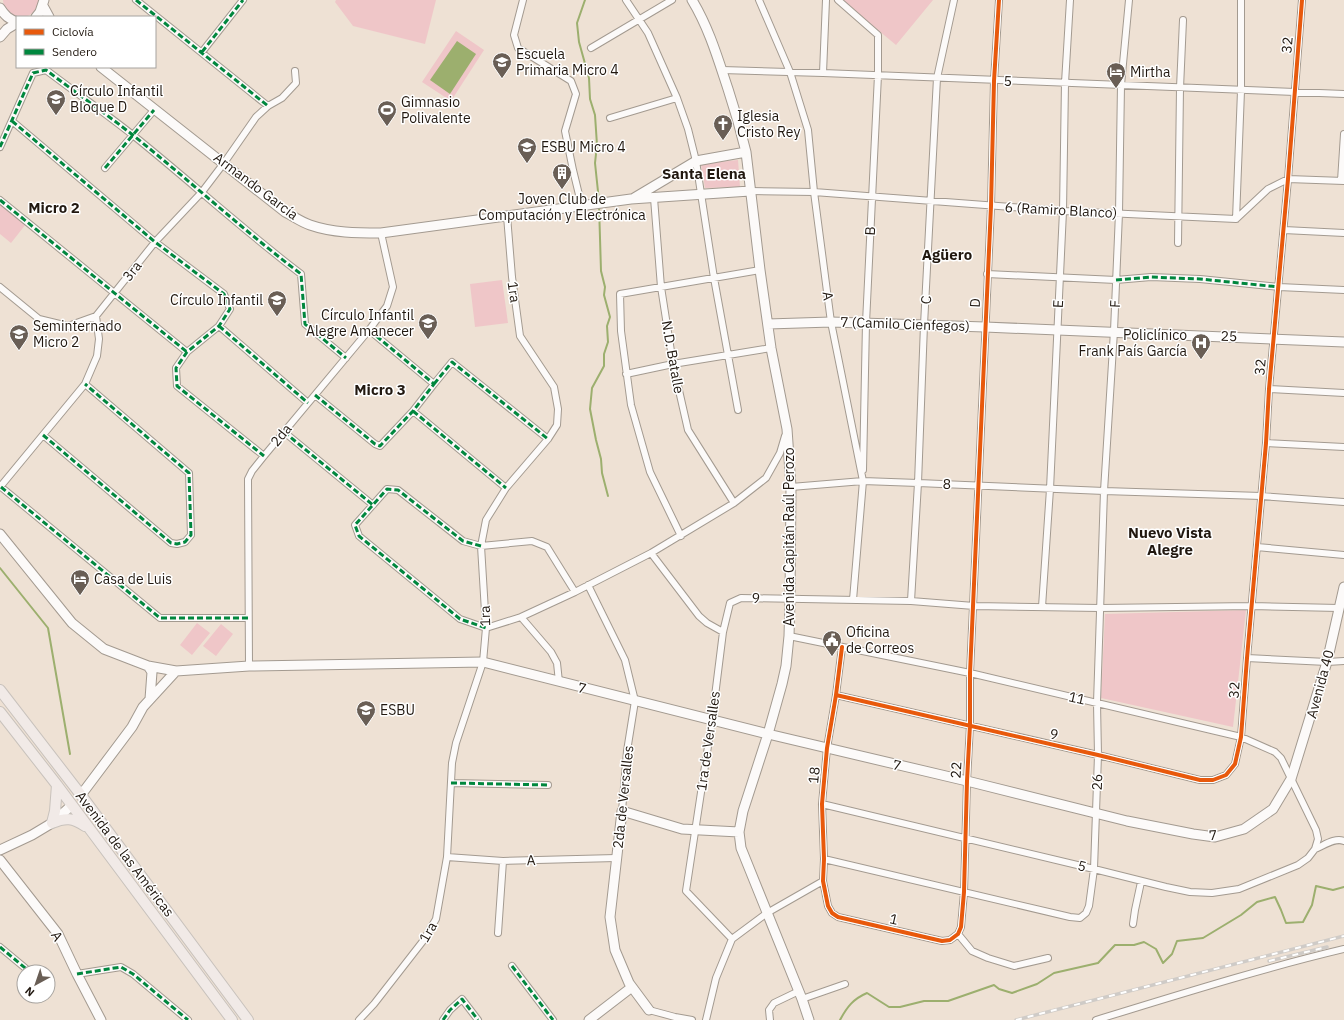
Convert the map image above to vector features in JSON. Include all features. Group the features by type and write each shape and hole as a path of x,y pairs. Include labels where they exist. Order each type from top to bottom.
{"main road":[{"name":"Avenida Capitán Raúl Perozo","path":"692,0 704,19 742,133 746,152 771,348 787,429 791,486 789,636 782,684 768,734 743,811 739,832 741,848 801,995 809,1020"},
{"path":"36,16 43,3"},
{"path":"43,3 49,16"},
{"path":"0,8 10,20 16,22"},
{"path":"0,37 7,29 16,23"},
{"name":"Armando García","path":"102,68 285,212 309,225 346,233 381,233 654,198"},
{"path":"631,200 696,162 746,152"},
{"name":"6 (Ramiro Blanco)","path":"654,198 750,191"},
{"name":"7 (Camilo Cienfegos)","path":"768,324 831,322 1114,332"},
{"name":"25","path":"1114,332 1344,342"},
{"name":"7","path":"0,534 72,623 104,649 148,666 176,671 250,666 483,662 768,734 1127,821 1178,832 1215,836 1244,829 1273,809 1291,779"},
{"name":"Avenida 40","path":"1291,779 1327,662 1344,587"},
{"path":"148,666 152,672 150,699"},
{"path":"52,823 81,795 132,727 143,708 176,671"},
{"name":"Avenida de las Américas","path":"0,690 81,795 248,1020"},
{"name":"Avenida de las Américas","path":"0,712 57,785 232,1020"},
{"path":"52,823 55,811 57,785"},
{"path":"622,811 682,829 739,832"},
{"name":"2da de Versalles","path":"622,811 610,917 616,950 632,987 649,1010"},
{"path":"0,850 60,820 74,819 90,830"},
{"name":"A","path":"0,860 58,934 101,1020"},
{"path":"589,1020 632,987"}],"street":[{"path":"136,0 268,106"},
{"path":"202,52 243,0"},
{"path":"523,0 514,35 518,48 571,80 576,94 565,131 573,170 587,206"},
{"path":"626,0 648,33 677,98 688,129 696,162 727,355 738,410"},
{"path":"591,48 672,0"},
{"name":"A","path":"758,0 790,72 808,130 814,192 831,322 863,481 853,600"},
{"path":"823,73 826,0"},
{"name":"B","path":"838,0 878,35 878,75 866,323 863,481"},
{"name":"C","path":"911,602 937,78 954,0"},
{"name":"D","path":"974,606 998,0"},
{"name":"E","path":"1042,607 1050,489 1056,330 1063,211 1065,83 1070,0"},
{"name":"F","path":"1100,608 1104,491 1114,332 1119,213 1121,85 1129,0"},
{"path":"1236,219 1241,91 1241,0"},
{"name":"32","path":"1241,737 1302,0"},
{"path":"1178,243 1180,88 1183,20"},
{"path":"0,147 33,73 46,70 133,135 300,274 305,324 346,358"},
{"name":"5","path":"722,70 1344,94"},
{"name":"3ra","path":"96,316 155,242 202,192 256,117 268,106 282,98 296,83 296,71"},
{"path":"610,118 677,98"},
{"path":"105,168 154,110"},
{"path":"12,120 155,242 224,294 230,309 219,326 187,352 176,368 177,386 264,456"},
{"path":"1236,219 1268,189 1288,179 1343,181 1344,134"},
{"name":"6 (Ramiro Blanco)","path":"750,191 814,192 1063,211 1178,215 1236,219"},
{"name":"N.D. Batalle","path":"654,198 661,286 673,364 688,430 734,503"},
{"path":"0,200 187,352"},
{"name":"1ra","path":"359,1020 374,1004 423,941 436,919 447,857 452,763 456,743 483,662 486,628 481,546 486,520 506,488 548,439 557,425 558,409 554,387 520,336 512,277 508,216"},
{"path":"1284,230 1344,232"},
{"name":"2da","path":"250,666 248,618 248,479 252,471 264,456 369,330 387,306 393,287 381,233"},
{"path":"681,536 650,472 631,405 621,331 620,294 760,270"},
{"path":"987,274 1116,280 1151,278 1200,279 1279,287 1344,290"},
{"path":"0,287 39,319 68,326 96,316 98,339 97,356 85,384 0,487 160,618 248,618"},
{"path":"219,326 308,403"},
{"path":"369,330 434,384"},
{"path":"626,374 673,364 771,348"},
{"path":"315,395 375,444 380,446 413,411 452,362 548,439"},
{"path":"43,434 171,543 177,544 185,542 191,535 190,473 85,384"},
{"path":"1269,389 1344,393"},
{"path":"413,411 506,488"},
{"path":"575,592 547,547 532,542 481,546 463,541 398,490 387,489 355,525 359,536 460,619 486,628 521,617 575,592 651,553 734,503 766,478 780,453 787,429"},
{"path":"284,432 373,505"},
{"path":"1266,443 1344,447"},
{"name":"8","path":"791,486 863,481 918,482 1050,489 1261,496 1344,502"},
{"path":"1257,547 1344,555"},
{"path":"651,553 699,616 707,623 723,632"},
{"name":"2da de Versalles","path":"588,585 625,660 635,701 628,750 622,811"},
{"name":"9","path":"723,632 730,603 741,598 853,600 974,606 1100,608 1252,606 1339,608"},
{"name":"22","path":"958,934 961,927 964,892 970,726 970,673 974,606"},
{"name":"26","path":"964,892 1070,917 1080,918 1086,913 1089,906 1094,869 1098,755 1097,703 1100,608"},
{"path":"521,617 551,652 557,663 559,682"},
{"name":"1ra de Versalles","path":"723,632 712,720 686,891 732,939"},
{"name":"11","path":"789,636 970,673 1241,737 1278,755 1316,830 1318,839 1315,849"},
{"name":"18","path":"828,906 823,881 824,859 822,804 827,748 836,696 842,647"},
{"path":"1247,658 1327,662 1344,661"},
{"name":"9","path":"836,696 1098,755 1200,780 1213,780 1226,775 1235,764 1241,737"},
{"path":"451,783 548,785"},
{"name":"5","path":"822,804 1094,869 1142,882 1190,892 1212,893 1239,889 1298,866 1308,858 1315,849"},
{"path":"1315,849 1335,841 1344,841"},
{"name":"A","path":"447,857 503,861 616,858"},
{"path":"824,859 964,892"},
{"path":"498,933 503,861"},
{"path":"706,1020 716,978 732,939 767,913 823,881"},
{"path":"1133,924 1142,882"},
{"name":"1","path":"828,906 832,913 838,917 942,941 950,940 958,934"},
{"path":"958,934 972,951 988,958 1014,966 1048,958"},
{"path":"0,947 20,964"},
{"path":"1096,1020 1234,978 1344,949"},
{"path":"512,966 553,1020"},
{"path":"77,974 121,967 133,974 188,1020"},
{"path":"770,1020 769,1010 774,1003 845,984"},
{"path":"443,1020 450,1010 462,999 478,1020"},
{"path":"649,1010 692,1020"}],"shaded area":[{"path":"3,0 39,0 32,14 28,16 14,16 8,12"},
{"path":"336,0 436,0 425,44 353,26 335,2"},
{"path":"842,0 933,0 896,45"},
{"path":"456,31 484,50 451,101 422,82"},
{"path":"457,41 476,54 450,94 430,80"},
{"path":"738,160 740,187 705,188 701,164"},
{"path":"0,202 26,224 11,243 0,234"},
{"path":"502,280 508,323 475,327 470,284"},
{"path":"1246,610 1233,727 1101,698 1105,614"},
{"path":"197,623 210,633 192,655 180,645"},
{"path":"221,624 233,634 216,656 203,646"}],"waterway":[{"path":"585,0 577,23 579,42 589,78 590,99 595,115 597,145 595,163 599,201"},
{"path":"599,205 601,271 605,287 604,295 610,317 607,326 608,342 604,354 604,366 592,388 590,409 601,459 602,473 608,496"},
{"path":"0,568 48,628 70,754"},
{"path":"840,1020 851,1004 867,993 889,1007 900,1007 924,1001 948,1001 994,985 999,989 1012,993 1037,984 1054,973 1098,963 1115,945 1134,945 1144,942 1156,949 1163,963 1172,954 1177,941 1203,938 1241,915 1257,902 1275,897 1286,923 1303,922 1312,905 1316,886 1333,890 1344,887"}],"railway":[{"path":"1016,1020 1344,936"},
{"path":"1269,961 1327,947"}],"marked path":[{"path":"136,0 156,16"},
{"path":"202,52 243,0"},
{"path":"156,16 268,106"},
{"path":"0,147 33,73 46,70 134,136 301,274 305,324 346,358"},
{"path":"105,168 154,110"},
{"path":"12,121 155,242 224,294 230,309 219,326 187,352 176,368 177,386 264,456"},
{"path":"0,200 187,352"},
{"path":"1116,280 1151,277 1200,279 1279,287"},
{"path":"219,326 308,403"},
{"path":"315,395 375,444 380,446 413,411 434,384 369,330"},
{"path":"434,384 452,362 548,439"},
{"path":"43,435 171,543 177,544 185,542 191,535 189,473 85,384"},
{"path":"413,411 506,488"},
{"path":"284,432 373,505"},
{"path":"1,487 160,618 248,618"},
{"path":"481,546 463,541 398,490 387,489 355,525 359,536 460,619 486,628"},
{"path":"451,783 548,785"},
{"path":"0,947 20,964"},
{"path":"512,966 553,1020"},
{"path":"77,974 121,967 133,974 188,1020"},
{"path":"443,1020 450,1010 462,999 478,1020"}],"cycle path":[{"path":"842,647 827,748 822,804 824,859 823,881 828,906 832,913 838,917 942,941 950,940 958,934 961,927 964,892 970,725 970,673 991,206 994,81 999,0"},
{"path":"836,695 1200,780 1213,780 1226,775 1235,764 1241,737 1302,0"}],"place":[{"name":"Escuela Primaria Micro 4","path":"502,79"},
{"name":"Mirtha","path":"1116,89"},
{"name":"Círculo Infantil Bloque D","path":"56,116"},
{"name":"Gimnasio Polivalente","path":"387,127"},
{"name":"Iglesia Cristo Rey","path":"723,141"},
{"name":"ESBU Micro 4","path":"527,164"},
{"name":"Joven Club de Computación y Electrónica","path":"562,190"},
{"name":"Círculo Infantil","path":"277,317"},
{"name":"Círculo Infantil Alegre Amanecer","path":"428,340"},
{"name":"Seminternado Micro 2","path":"19,351"},
{"name":"Policlínico Frank País García","path":"1201,360"},
{"name":"Casa de Luis","path":"80,596"},
{"name":"Oficina de Correos","path":"832,657"},
{"name":"ESBU","path":"366,727"}],"district":[{"name":"Santa Elena","path":"704,173"},
{"name":"Micro 2","path":"54,207"},
{"name":"Agüero","path":"947,254"},
{"name":"Micro 3","path":"380,389"},
{"name":"Nuevo Vista Alegre","path":"1170,540"}]}
